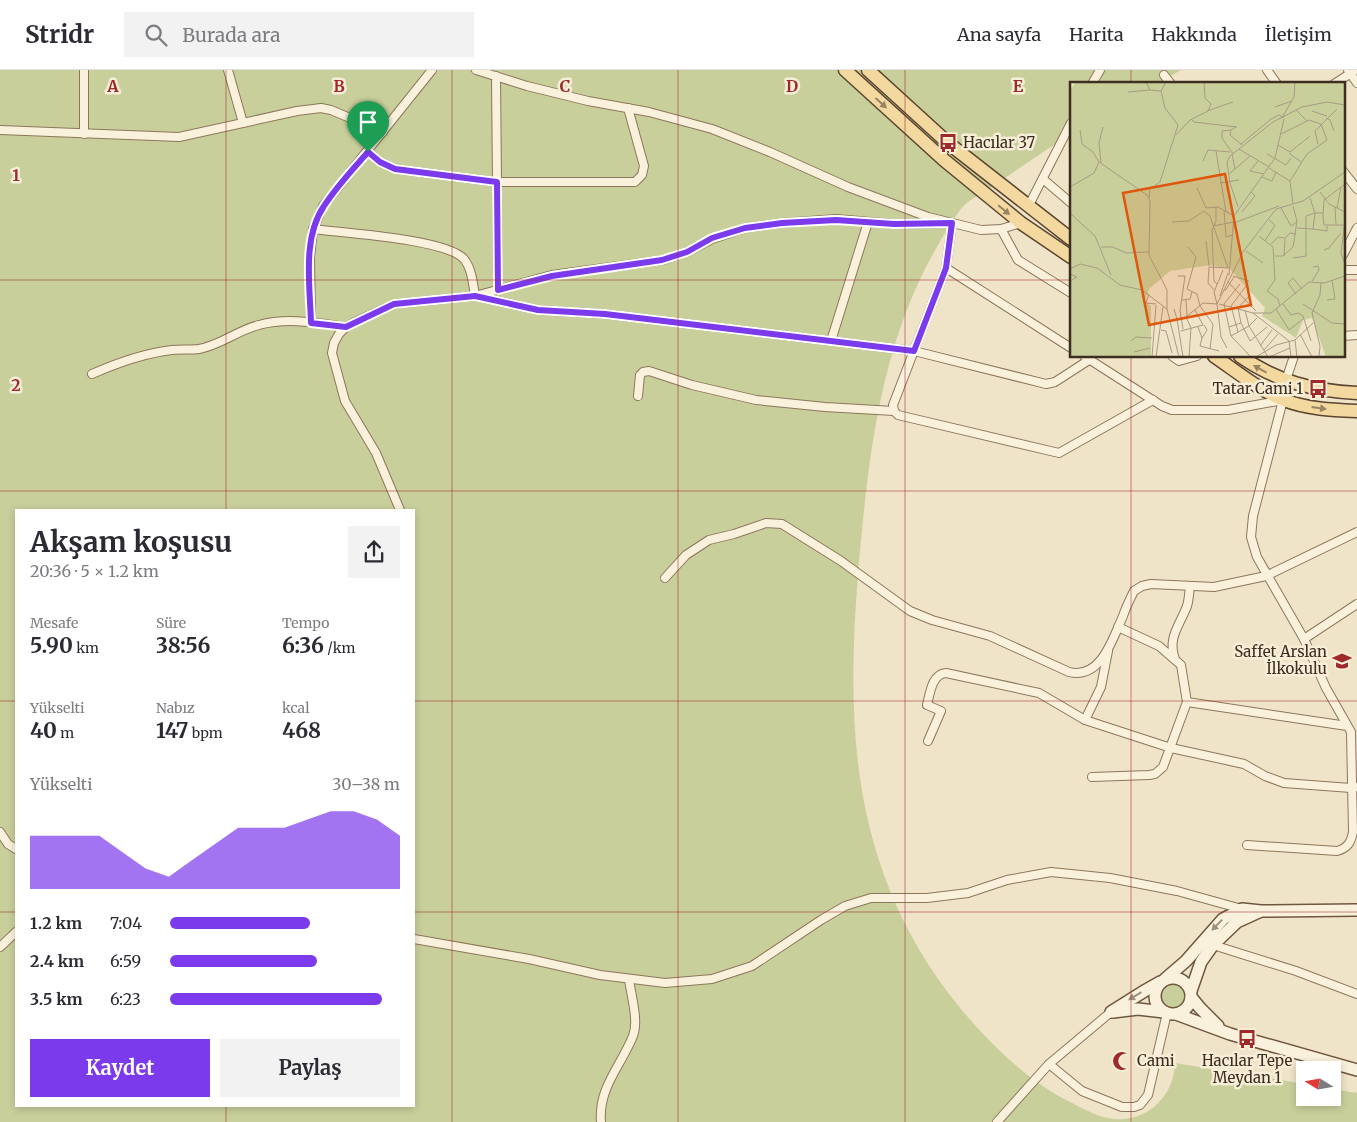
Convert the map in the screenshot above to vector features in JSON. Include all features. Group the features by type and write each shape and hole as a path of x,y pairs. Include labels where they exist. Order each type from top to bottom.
{"main road":[{"path":"845,70 944,160 1021,224 1070,256"},
{"path":"868,70 948,143 1070,238"},
{"path":"1217,358 1284,400 1316,408 1357,411"},
{"path":"1243,358 1261,370 1286,380 1318,389 1357,393"}],"street":[{"path":"84,70 84,134"},
{"path":"228,70 244,124"},
{"path":"311,323 310,258 313,229 323,206 432,70"},
{"path":"476,70 588,101 649,112 712,129 770,152 848,187 928,217 981,230 1001,229 1021,224"},
{"path":"507,80 508,70"},
{"path":"1093,82 1100,70"},
{"path":"1267,70 1276,82"},
{"path":"1337,82 1351,71 1357,83"},
{"path":"1164,75 1169,82"},
{"path":"496,76 498,290"},
{"path":"0,130 179,137 297,111 321,108 331,110 383,132"},
{"path":"368,152 380,162 395,169 497,182 635,182 642,175 644,166 628,108"},
{"path":"1028,207 1070,125"},
{"path":"1344,172 1357,189"},
{"path":"1043,179 1070,202"},
{"path":"400,509 376,453 345,401 332,353 334,343 346,327 394,304 475,296 552,276 662,260 687,252 712,238 745,228 782,223 836,220 894,224 952,223"},
{"path":"830,340 868,222"},
{"path":"894,411 893,405 946,268 952,223"},
{"path":"1344,253 1357,228"},
{"path":"313,229 422,242 450,250 458,254 469,268 475,296"},
{"path":"1001,229 1018,260 1070,292"},
{"path":"946,268 1070,347"},
{"path":"1344,270 1357,270"},
{"path":"475,296 538,310 605,314 914,351 1046,384 1055,382 1087,358 1162,406 1172,410 1228,410 1284,400 1253,516 1251,537 1256,557 1304,639 1326,688 1352,730 1355,832 1351,842 1337,851 1247,845"},
{"path":"92,374 118,363 145,356 171,350 198,349 217,344 258,325 284,321 346,327"},
{"path":"1344,336 1357,335"},
{"path":"1175,358 1180,361 1190,358"},
{"path":"1286,380 1293,358"},
{"path":"638,396 640,375 650,371 692,385 756,400 894,411 900,416 1059,453 1153,400"},
{"path":"665,578 686,554 709,540 774,522 782,524 841,561 910,611 932,620 990,636 1074,673 1086,671 1098,662 1108,650"},
{"path":"1085,720 1101,687 1108,650 1134,591 1142,586 1151,584 1214,587 1266,576 1357,532"},
{"path":"1176,661 1172,643 1174,634 1188,604 1190,586"},
{"path":"1304,639 1357,604"},
{"path":"1092,777 1154,774 1163,767 1187,702 1181,665 1159,646 1118,627"},
{"path":"928,741 941,711 927,705 936,677 943,673 1039,693 1085,720 1171,748 1244,764 1265,776 1284,783 1354,787"},
{"path":"1187,702 1352,730"},
{"path":"0,832 8,844 15,848"},
{"path":"415,939 528,959 600,975 665,983 712,979 752,966 845,906 871,898 927,898 968,893 1007,880 1051,872 1120,880 1177,891 1242,909 1261,911 1357,910"},
{"path":"1169,1013 1156,1004 1157,987 1186,961 1223,919 1242,909"},
{"path":"1169,1013 1187,1008 1201,962 1212,945 1237,922 1261,911"},
{"path":"0,947 15,933"},
{"path":"1212,945 1296,971 1357,994"},
{"path":"997,1122 1049,1064 1111,1012 1163,981 1171,978 1183,980 1213,1023 1230,1034"},
{"path":"601,1122 602,1098 610,1077 633,1036 635,1028 629,979"},
{"path":"1111,1012 1138,1009 1169,1013 1230,1034 1357,1070"},
{"path":"1049,1064 1082,1091 1122,1107 1128,1108 1140,1105 1148,1095 1169,1013"}],"green space":[{"path":"0,70 1181,70 1160,82 1070,82 1070,135 964,206 939,242 928,263 901,325 891,356 876,421 871,454 857,587 854,652 854,715 860,777 872,837 892,896 921,953 973,1023 1012,1062 1041,1085 1077,1106 1103,1117 1113,1119 1126,1119 1137,1116 1157,1104 1170,1086 1175,1063 1296,1083 1296,1106 1341,1106 1341,1090 1357,1093 1357,1122 0,1122"},
{"path":"1173,984 1181,988 1185,996 1181,1004 1173,1008 1165,1004 1161,996 1165,988"}],"place":[{"name":"Hacılar 37","path":"948,143"},
{"name":"Tatar Cami 1","path":"1318,389"},
{"name":"Saffet Arslan İlkokulu","path":"1342,661"},
{"name":"Hacılar Tepe Meydan 1","path":"1247,1039"},
{"name":"Cami","path":"1122,1061"}],"route":[{"path":"368,152 380,162 395,169 497,182 498,290 552,276 662,260 687,252 712,238 745,228 782,223 836,220 894,224 952,223 946,268 914,351 605,314 538,310 475,296 394,304 346,327 311,323 310,258 313,229 323,206 368,152"}]}
